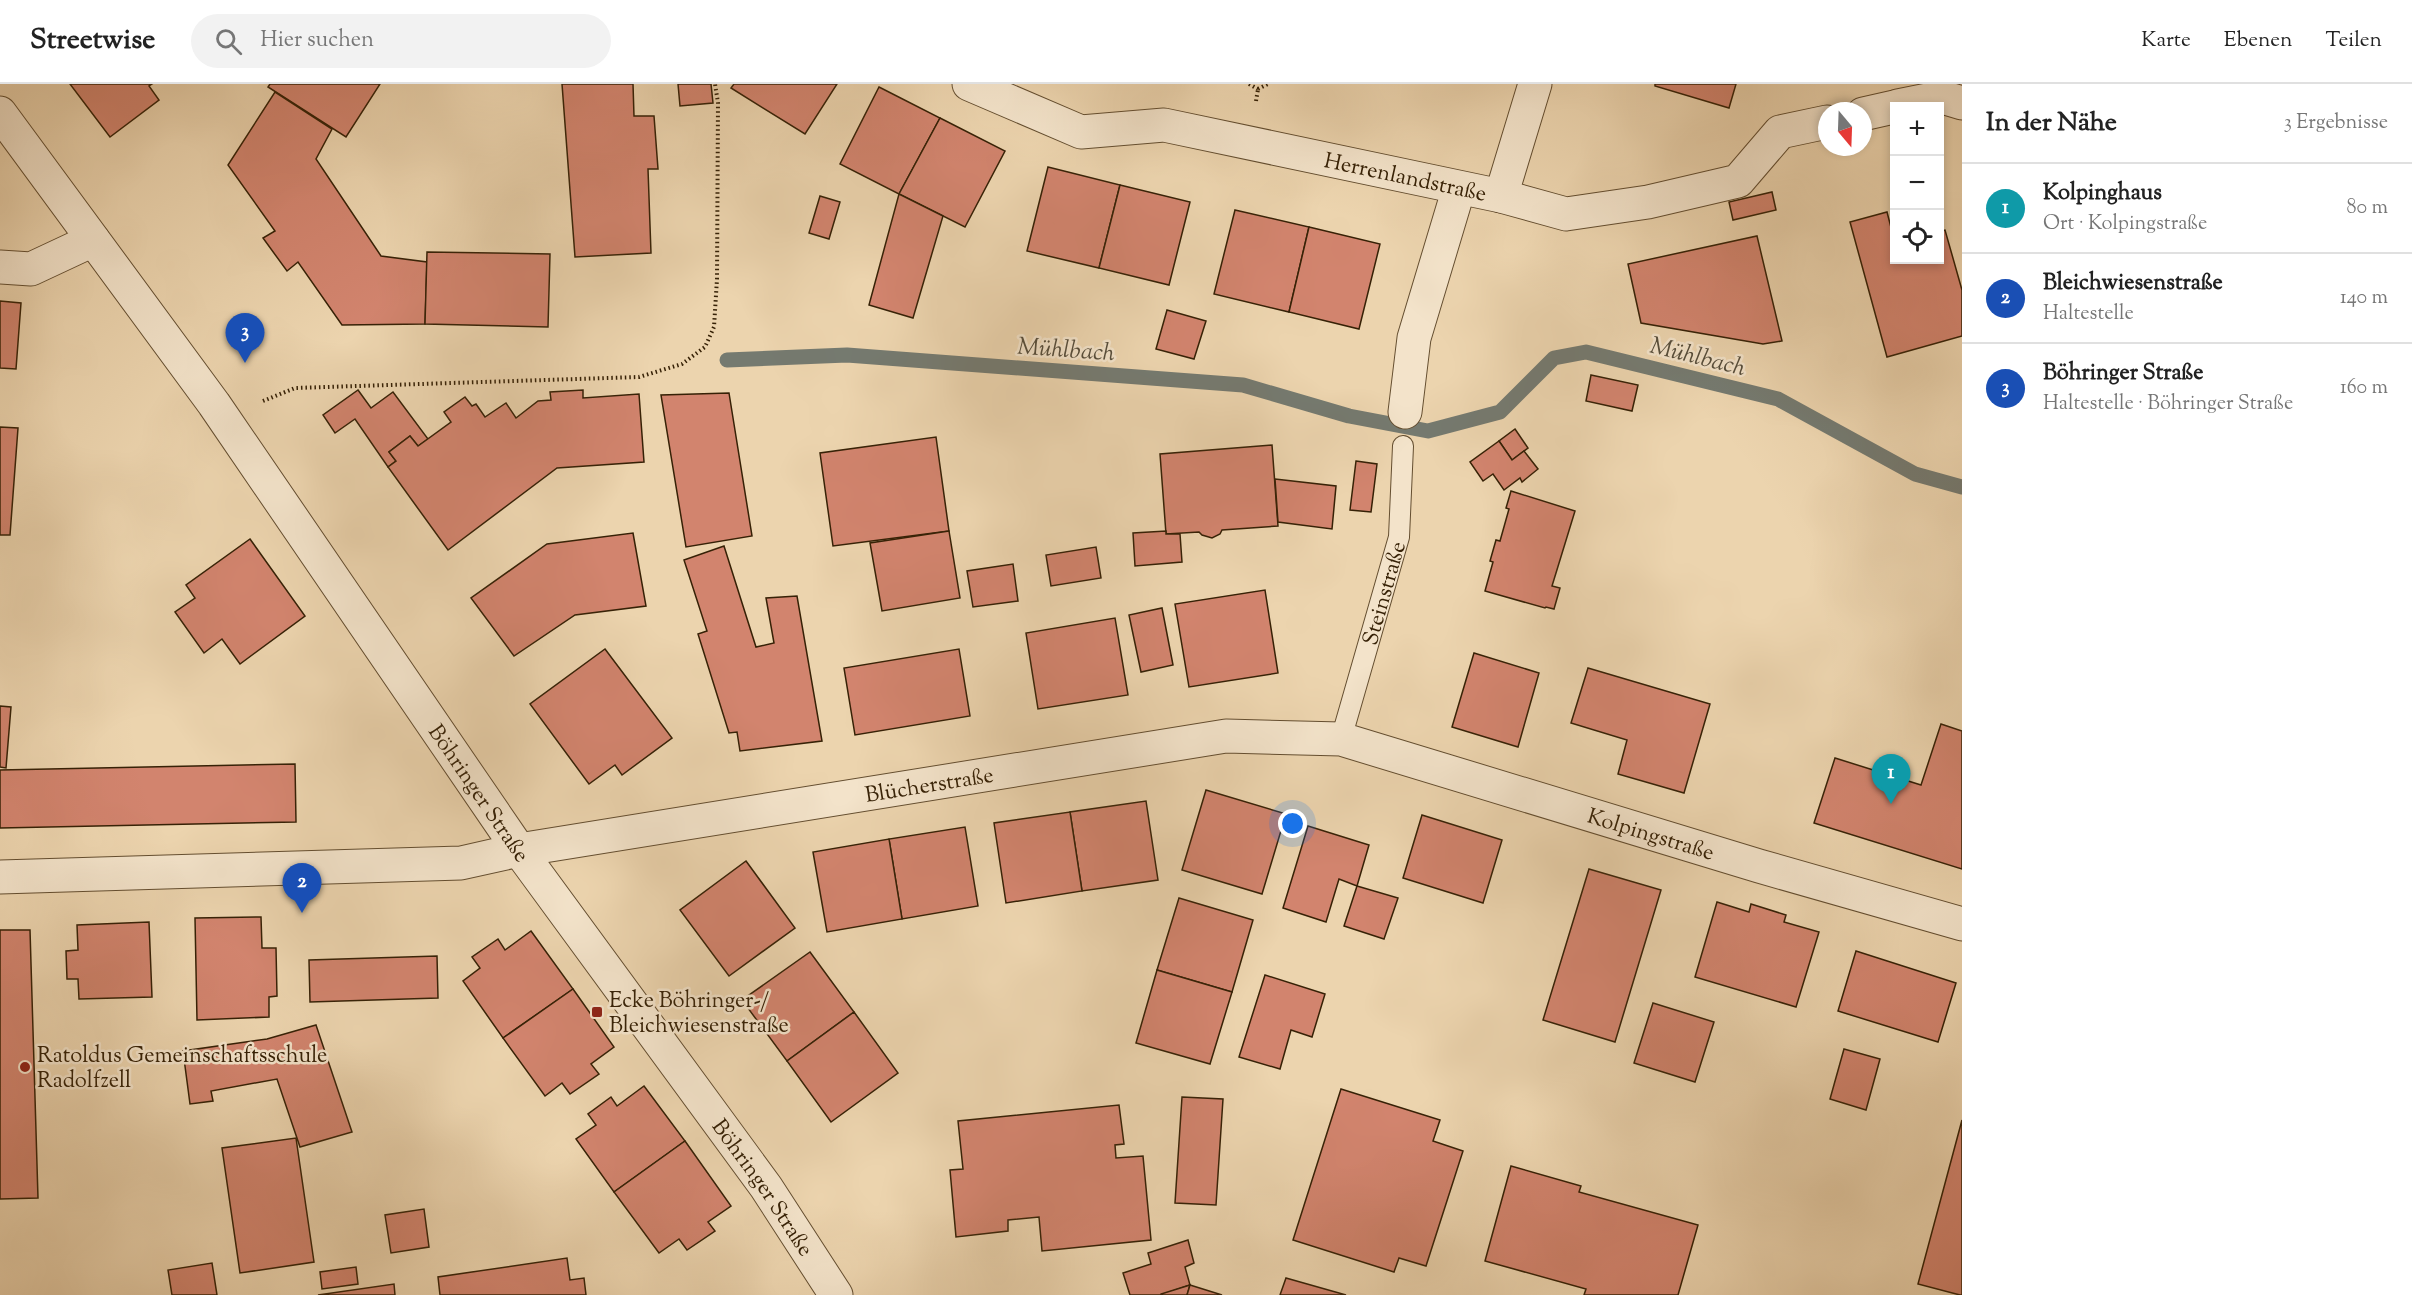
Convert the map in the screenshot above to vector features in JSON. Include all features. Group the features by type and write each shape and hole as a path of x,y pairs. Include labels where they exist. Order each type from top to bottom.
{"street":[{"name":"Herrenlandstraße","path":"969,84 1081,132 1164,125 1501,196 1566,214 1648,202 1738,181 1780,132 1818,124"},
{"path":"1501,196 1535,84"},
{"path":"1919,102 1942,97 1962,103"},
{"path":"1872,112 1890,108"},
{"name":"Böhringer Straße","path":"0,113 224,418 519,850 766,1187 836,1295"},
{"path":"1405,412 1414,338 1459,188"},
{"path":"0,267 31,270 93,240"},
{"name":"Blücherstraße","path":"0,877 461,863 519,850 1226,736 1341,738"},
{"name":"Kolpingstraße","path":"1341,738 1759,866 1962,924"}],"lane":[{"name":"Steinstraße","path":"1341,738 1400,537 1403,446"}],"path":[{"path":"224,418 295,388 639,377 682,364 705,347 714,327 717,279 718,103 715,84"},
{"path":"1249,84 1258,89 1268,84"}],"building":[{"path":"70,84 152,84 149,86 159,100 110,137"},
{"path":"270,84 380,84 346,137 268,87"},
{"path":"562,84 633,84 634,116 654,116 658,169 648,169 651,253 575,257"},
{"path":"678,84 711,84 713,103 680,106"},
{"path":"734,84 837,84 805,134 731,88"},
{"path":"1655,84 1736,84 1729,108 1655,86"},
{"path":"879,87 940,118 899,194 840,164"},
{"path":"275,92 332,129 316,159 381,256 427,262 425,324 342,325 298,262 287,271 263,238 275,231 228,165"},
{"path":"940,118 1005,151 965,227 899,194"},
{"path":"1048,167 1120,185 1099,268 1027,251"},
{"path":"1120,185 1190,202 1169,285 1099,268"},
{"path":"1772,192 1776,210 1733,220 1729,202"},
{"path":"899,194 943,216 913,318 869,305"},
{"path":"820,196 840,202 829,239 809,233"},
{"path":"1235,210 1309,227 1289,312 1214,294"},
{"path":"1887,212 1890,224 1890,264 1944,264 1945,230 1962,290 1962,336 1887,357 1850,222"},
{"path":"1309,227 1380,244 1359,329 1289,312"},
{"path":"1757,236 1782,341 1763,344 1641,323 1628,264"},
{"path":"427,252 550,254 548,327 425,324"},
{"path":"0,301 21,303 16,369 0,368"},
{"path":"1167,310 1206,321 1194,359 1156,349"},
{"path":"1591,375 1638,385 1632,411 1586,401"},
{"path":"358,390 371,408 393,392 428,439 418,446 410,436 389,452 396,461 388,467 355,419 335,433 323,415"},
{"path":"583,390 583,398 639,394 644,462 557,468 448,550 388,467 396,461 389,452 410,436 418,446 451,422 444,412 465,397 472,406 476,404 485,417 506,403 516,418 538,401 551,400 550,392"},
{"path":"729,393 752,536 686,547 661,395"},
{"path":"0,427 18,428 10,535 0,535"},
{"path":"1515,429 1528,448 1512,460 1499,441"},
{"path":"936,437 949,531 833,546 820,453"},
{"path":"1499,441 1512,460 1524,451 1538,469 1522,482 1520,478 1504,490 1493,474 1483,481 1470,462"},
{"path":"1272,445 1278,526 1222,530 1220,534 1212,538 1199,532 1166,534 1160,454"},
{"path":"1356,461 1377,464 1371,512 1350,510"},
{"path":"1275,479 1336,486 1332,529 1278,522"},
{"path":"1511,491 1575,511 1552,586 1560,588 1554,609 1485,591 1493,562 1490,561 1496,540 1500,541 1509,509 1506,508"},
{"path":"949,531 960,598 882,611 870,543"},
{"path":"1166,531 1166,534 1180,534 1182,562 1135,566 1133,533"},
{"path":"633,533 646,606 575,615 514,656 471,598 547,544"},
{"path":"250,539 305,616 240,664 222,639 204,653 175,612 195,598 186,585"},
{"path":"724,546 756,647 774,643 766,598 797,596 822,741 740,751 737,732 729,733 698,634 707,631 684,560"},
{"path":"1096,547 1101,578 1051,586 1046,555"},
{"path":"1013,564 1018,601 973,607 967,571"},
{"path":"1265,590 1278,673 1189,687 1175,604"},
{"path":"1162,608 1173,665 1141,672 1129,615"},
{"path":"1115,618 1128,695 1038,709 1026,633"},
{"path":"605,649 672,738 622,775 615,765 589,784 530,704"},
{"path":"959,649 970,716 855,735 844,668"},
{"path":"1474,653 1539,673 1518,747 1452,727"},
{"path":"1588,668 1710,704 1684,793 1618,774 1627,740 1571,723"},
{"path":"0,706 11,707 6,768 0,767"},
{"path":"1941,724 1962,731 1962,869 1814,823 1835,758 1921,785"},
{"path":"295,764 296,822 0,828 0,770"},
{"path":"1206,790 1286,814 1262,894 1182,870"},
{"path":"1146,801 1158,880 1082,891 1070,812"},
{"path":"1070,812 1082,891 1006,903 994,823"},
{"path":"1422,815 1502,840 1483,903 1403,878"},
{"path":"1308,826 1369,845 1357,886 1339,879 1326,922 1283,908"},
{"path":"965,827 978,906 902,919 889,839"},
{"path":"889,839 902,919 827,932 813,852"},
{"path":"746,861 795,928 729,976 680,910"},
{"path":"1589,869 1661,890 1615,1042 1543,1020"},
{"path":"1357,886 1398,898 1384,939 1344,926"},
{"path":"1179,898 1253,920 1232,992 1157,970"},
{"path":"1717,902 1749,912 1751,904 1786,915 1784,922 1819,932 1796,1007 1695,977"},
{"path":"261,917 262,948 276,948 277,996 269,997 269,1017 197,1020 195,918"},
{"path":"149,922 152,997 79,999 78,979 67,979 66,951 78,950 77,925"},
{"path":"0,930 30,930 38,1198 0,1199"},
{"path":"531,931 573,989 503,1038 463,981 480,968 472,957 498,939 505,950"},
{"path":"1856,951 1956,983 1938,1042 1838,1011"},
{"path":"810,952 854,1012 787,1061 742,1000"},
{"path":"437,956 438,998 310,1002 309,960"},
{"path":"1157,970 1232,992 1210,1064 1136,1043"},
{"path":"1265,975 1325,994 1312,1037 1291,1030 1280,1069 1239,1057"},
{"path":"573,989 614,1047 591,1064 599,1074 570,1094 562,1083 545,1096 503,1038"},
{"path":"1653,1003 1714,1022 1695,1082 1634,1063"},
{"path":"854,1012 898,1073 831,1122 787,1061"},
{"path":"316,1025 352,1132 300,1147 277,1079 211,1091 213,1101 190,1104 183,1051 267,1039"},
{"path":"1844,1049 1880,1059 1866,1110 1830,1099"},
{"path":"644,1086 685,1141 614,1192 576,1139 596,1125 588,1114 611,1097 617,1106"},
{"path":"1341,1089 1440,1120 1433,1141 1463,1151 1426,1266 1399,1258 1394,1272 1293,1240"},
{"path":"1182,1097 1223,1099 1216,1205 1175,1203"},
{"path":"1119,1105 1124,1144 1115,1145 1116,1158 1143,1156 1151,1240 1042,1251 1039,1217 1008,1220 1008,1231 956,1237 950,1170 963,1169 958,1121"},
{"path":"1962,1120 1962,1295 1960,1295 1918,1284"},
{"path":"296,1138 314,1262 240,1273 222,1148"},
{"path":"685,1141 731,1206 708,1222 715,1231 687,1250 679,1239 659,1253 614,1192"},
{"path":"1511,1166 1581,1186 1579,1192 1698,1225 1678,1295 1584,1295 1586,1289 1485,1261"},
{"path":"424,1209 429,1247 391,1253 385,1215"},
{"path":"1188,1240 1194,1263 1185,1267 1190,1285 1161,1295 1130,1295 1123,1273 1151,1264 1148,1253"},
{"path":"567,1258 570,1280 584,1278 586,1295 440,1295 438,1277"},
{"path":"212,1263 217,1295 172,1295 168,1270"},
{"path":"356,1267 358,1284 322,1289 320,1272"},
{"path":"1286,1278 1346,1295 1280,1295"},
{"path":"394,1284 395,1295 318,1295"},
{"path":"1190,1285 1187,1295 1161,1295 1161,1294"},
{"path":"1190,1285 1222,1295 1187,1295"}],"waterway":[{"name":"Mühlbach","path":"727,360 847,355 1243,385 1349,416 1428,431 1500,412 1554,358 1586,352 1778,399 1915,474 1962,487"}],"place":[{"name":"Böhringer Straße","path":"245,363"},
{"name":"Kolpinghaus","path":"1891,804"},
{"name":"Bleichwiesenstraße","path":"302,913"},
{"name":"Ecke Böhringer-/ Bleichwiesenstraße","path":"597,1012"},
{"name":"Ratoldus Gemeinschaftsschule Radolfzell","path":"25,1067"}]}
